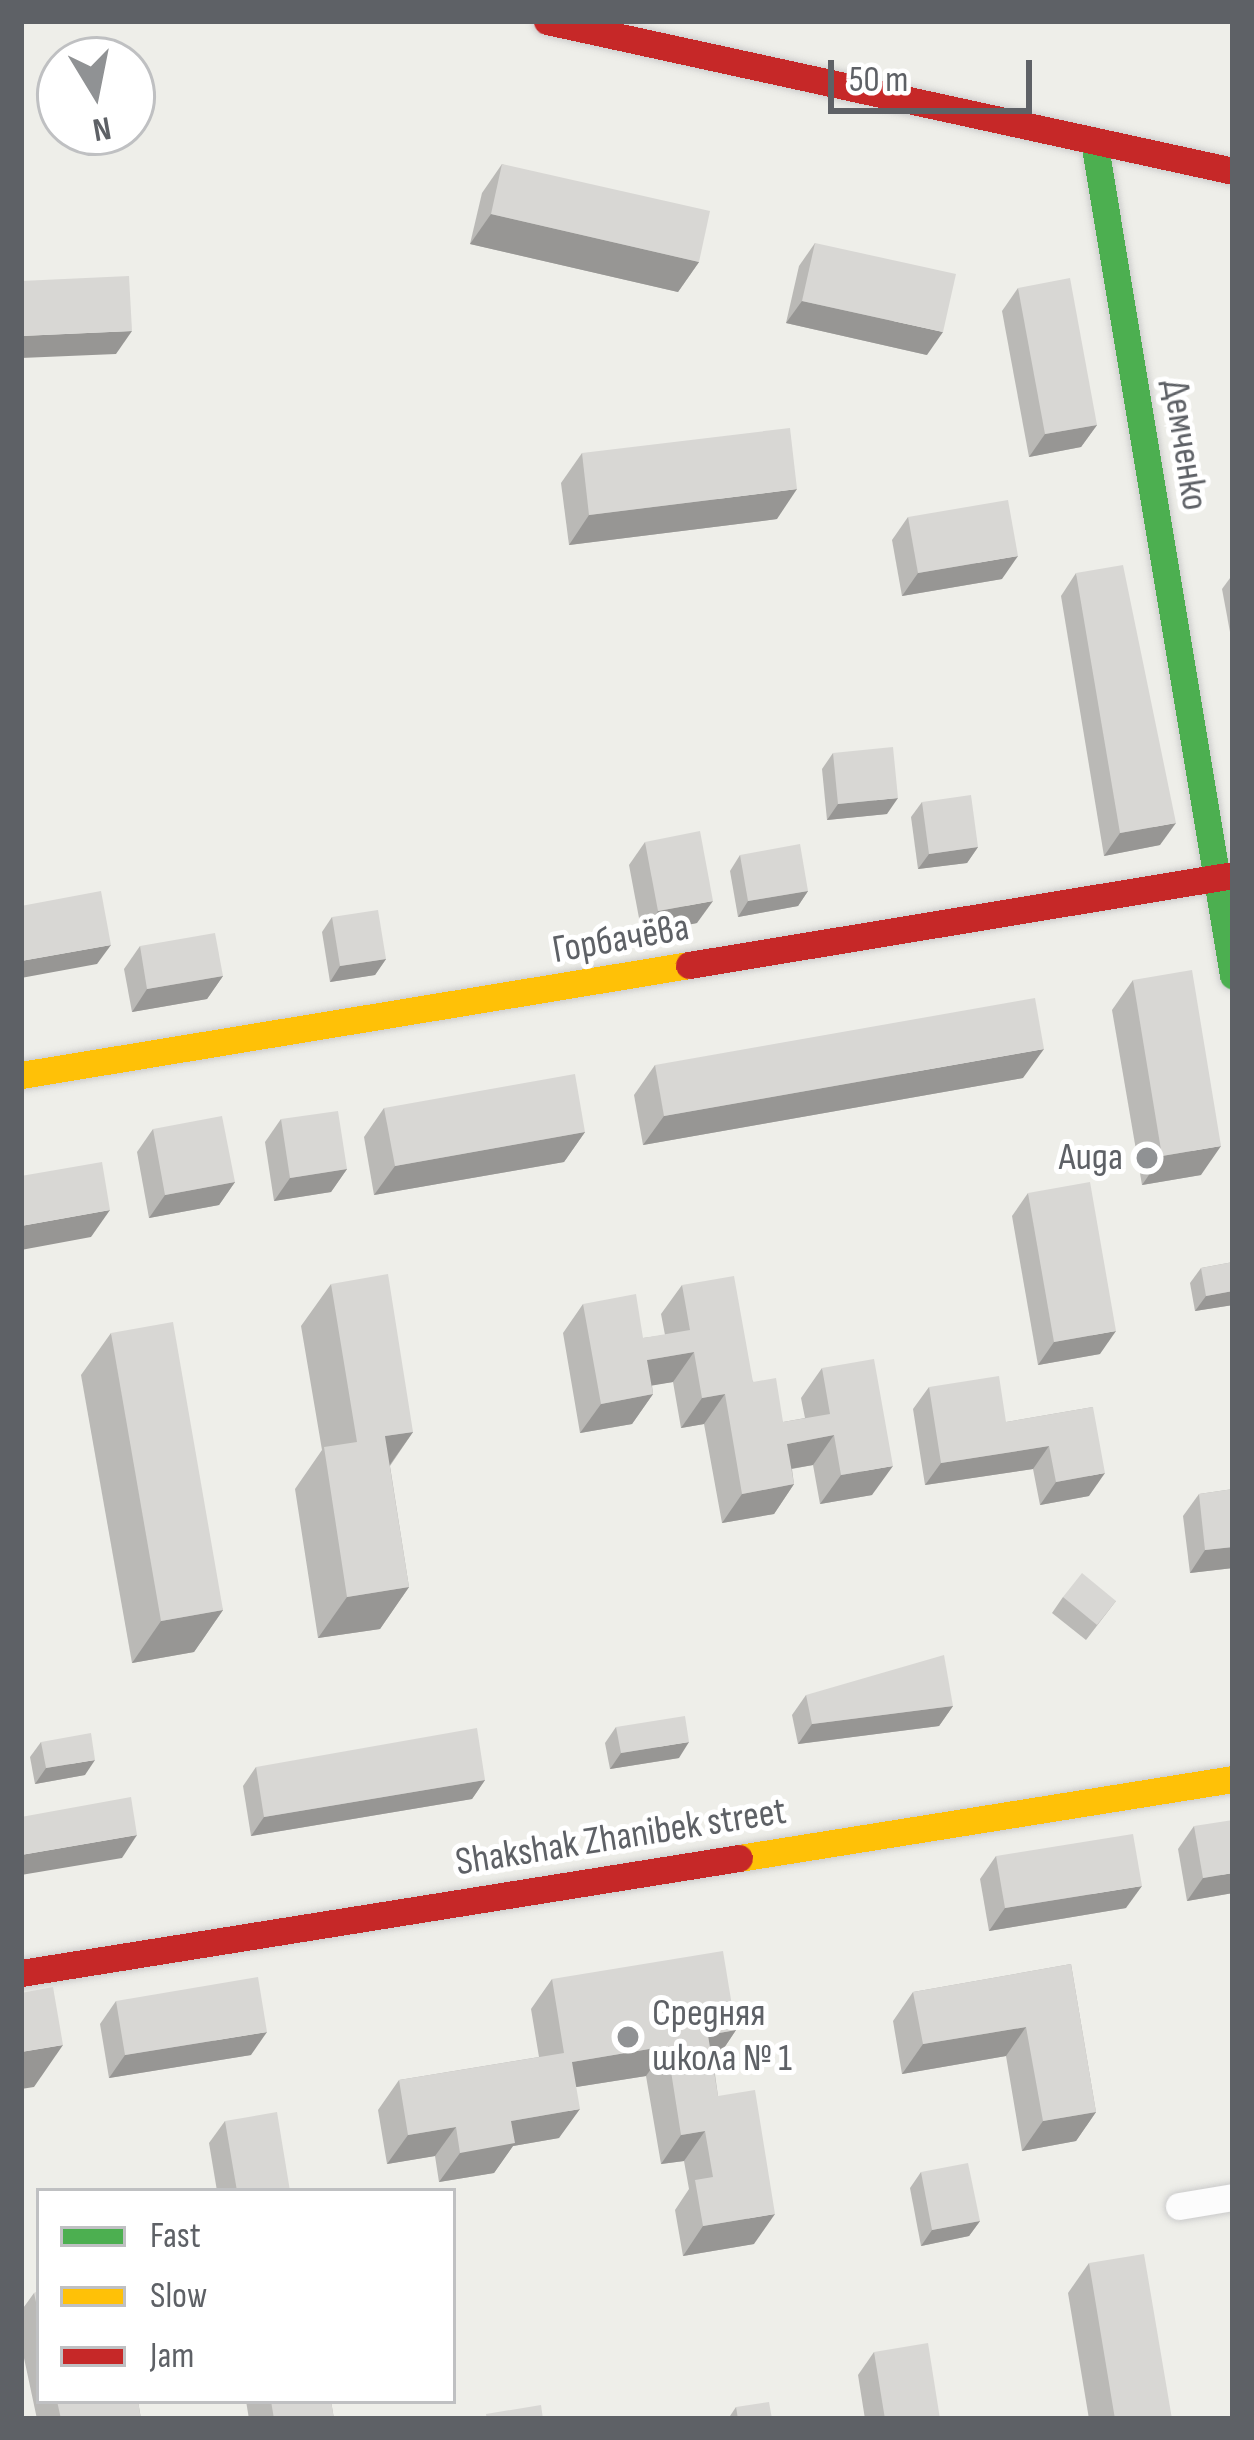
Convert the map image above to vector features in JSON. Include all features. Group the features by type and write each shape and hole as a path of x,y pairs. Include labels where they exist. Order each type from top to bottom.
{"street":[{"path":"547,21 1233,171"},
{"name":"Демченко","path":"1094,141 1225,877 1233,975"},
{"name":"Горбачёва","path":"21,1076 1225,877"},
{"name":"Shakshak Zhanibek street","path":"21,1973 1233,1779"},
{"path":"1179,2206 1233,2198"}],"building":[{"path":"502,164 710,211 699,262 491,214"},
{"path":"815,243 956,274 943,332 802,301"},
{"path":"129,276 132,331 21,336 21,281"},
{"path":"1070,278 1097,425 1045,434 1018,288"},
{"path":"790,428 797,489 589,515 582,453"},
{"path":"1008,500 1018,556 918,573 908,517"},
{"path":"1123,565 1176,823 1120,833 1076,573"},
{"path":"893,747 898,798 838,804 833,753"},
{"path":"971,795 978,847 929,854 922,802"},
{"path":"700,831 713,901 658,911 645,842"},
{"path":"800,844 808,891 748,901 740,855"},
{"path":"101,891 111,945 21,961 21,906"},
{"path":"378,910 386,959 340,966 332,917"},
{"path":"215,933 223,976 147,989 140,946"},
{"path":"1192,970 1221,1146 1162,1156 1133,980"},
{"path":"1035,998 1044,1049 664,1116 655,1065"},
{"path":"575,1074 585,1132 395,1166 384,1108"},
{"path":"338,1111 347,1169 290,1178 281,1119"},
{"path":"222,1116 235,1182 165,1195 153,1129"},
{"path":"102,1162 110,1210 21,1226 21,1176"},
{"path":"1090,1182 1116,1331 1054,1342 1028,1193"},
{"path":"1233,1262 1233,1291 1206,1296 1201,1268"},
{"path":"388,1274 413,1432 385,1436 409,1587 347,1597 324,1447 357,1442 331,1284"},
{"path":"734,1276 753,1382 776,1378 783,1422 830,1414 822,1368 874,1359 893,1466 841,1475 834,1435 787,1444 794,1484 742,1494 725,1394 702,1398 694,1352 647,1360 653,1394 601,1404 583,1304 636,1294 643,1338 690,1330 682,1285"},
{"path":"173,1322 223,1610 161,1621 111,1333"},
{"path":"999,1376 1006,1422 1093,1407 1105,1473 1056,1482 1049,1446 941,1463 929,1387"},
{"path":"1233,1489 1233,1547 1205,1550 1199,1494"},
{"path":"1082,1573 1116,1601 1097,1625 1063,1597"},
{"path":"944,1655 953,1706 812,1724 806,1695"},
{"path":"685,1716 689,1742 621,1753 616,1727"},
{"path":"477,1728 485,1780 264,1817 256,1767"},
{"path":"91,1733 95,1760 46,1768 41,1742"},
{"path":"131,1797 137,1835 21,1855 21,1817"},
{"path":"1233,1820 1233,1873 1203,1878 1194,1826"},
{"path":"1133,1834 1142,1886 1005,1908 996,1856"},
{"path":"723,1951 736,2030 708,2035 718,2096 755,2090 775,2214 703,2226 695,2180 713,2177 705,2131 681,2135 667,2046 572,2062 580,2109 511,2121 515,2143 460,2153 456,2127 408,2135 399,2080 564,2053 552,1979"},
{"path":"1071,1964 1096,2112 1043,2121 1026,2027 923,2044 913,1992"},
{"path":"258,1977 267,2032 125,2055 116,2001"},
{"path":"53,1987 63,2045 21,2052 21,1993"},
{"path":"277,2112 290,2188 236,2188 225,2121"},
{"path":"968,2163 980,2221 932,2230 921,2172"},
{"path":"1144,2254 1172,2419 1115,2419 1089,2263"},
{"path":"928,2343 940,2419 885,2419 874,2352"},
{"path":"769,2402 772,2419 738,2419 736,2407"},
{"path":"58,2404 138,2404 141,2419 61,2419"},
{"path":"272,2404 332,2404 334,2419 274,2419"},
{"path":"541,2405 543,2419 487,2419 486,2414"}],"traffic: fast":[{"path":"1094,141 1233,975"}],"traffic: slow":[{"path":"21,1075 689,965"},
{"path":"739,1858 1233,1779"}],"traffic: jam":[{"path":"547,21 1233,171"},
{"path":"689,965 1233,875"},
{"path":"21,1973 739,1858"}],"place":[{"name":"Аида","path":"1147,1158"},
{"name":"Средняя школа № 1","path":"628,2037"}]}
